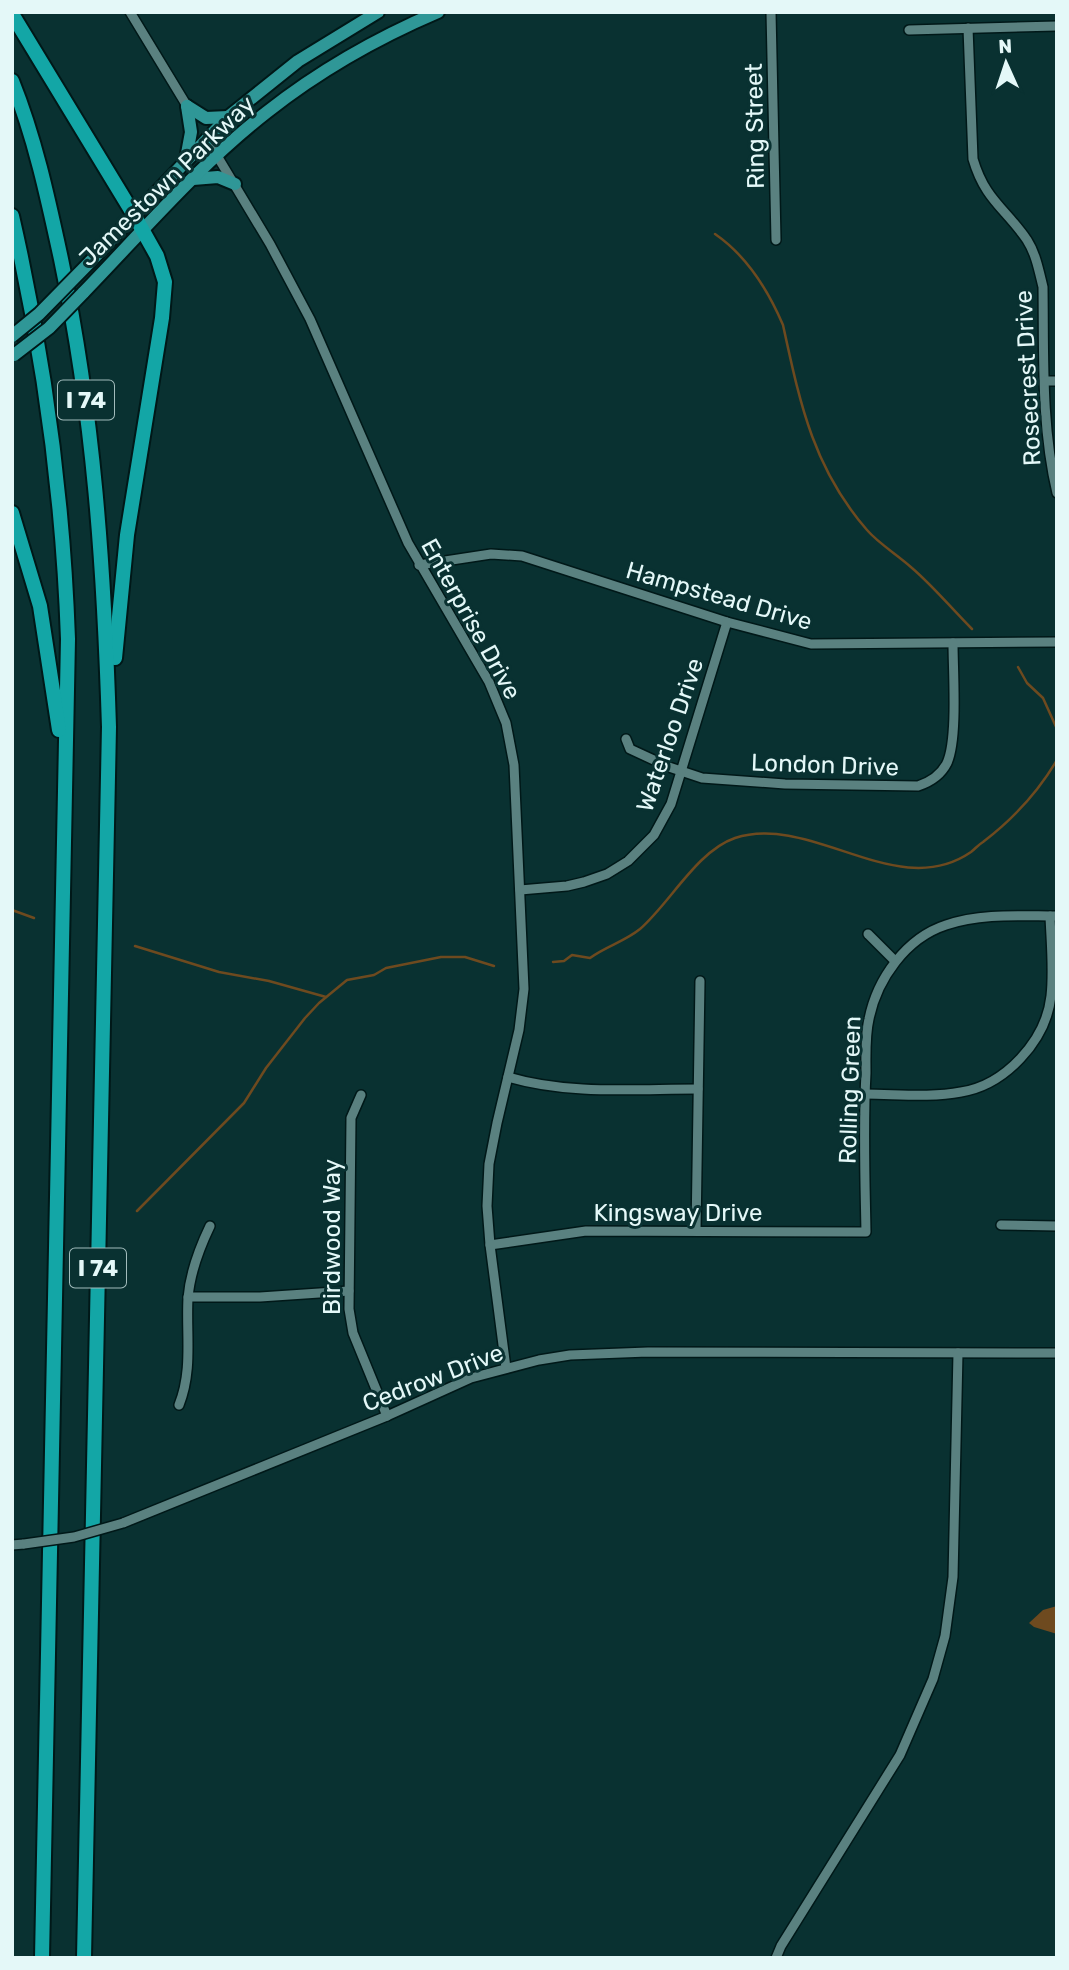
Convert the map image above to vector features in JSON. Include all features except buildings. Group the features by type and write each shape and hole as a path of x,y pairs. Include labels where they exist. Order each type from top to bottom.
{"highway":[{"path":"12,15 143,231 161,265 165,292 125,544 109,727"},
{"name":"I 74","path":"12,81 47,198 66,285 83,384 94,461 102,549 109,727 84,1958"},
{"name":"I 74","path":"12,216 44,379 60,509 68,639 42,1958"},
{"path":"12,513 29,564 42,617 64,771"}],"main road":[{"name":"Jamestown Parkway","path":"12,336 39,314 228,117 298,61 378,12"},
{"name":"Jamestown Parkway","path":"13,356 49,328 217,155 266,113 310,80 372,43 438,12"},
{"path":"187,106 206,118 228,117"},
{"path":"186,159 191,132 187,106"},
{"path":"193,179 218,177 234,184"}],"street":[{"name":"Ring Street","path":"771,12 776,240"},
{"path":"135,14 187,106"},
{"path":"909,30 1057,26"},
{"name":"Rosecrest Drive","path":"968,28 973,159 987,193 1028,242 1043,287 1046,425 1057,493"},
{"name":"Enterprise Drive","path":"207,139 284,269 314,328 419,565 489,682 506,723 513,765 524,989 519,1030 489,1164 487,1206 506,1368"},
{"path":"1045,381 1057,381"},
{"name":"Hampstead Drive","path":"419,565 491,554 522,555 727,622 810,644 1057,642"},
{"name":"Waterloo Drive","path":"520,890 584,882 607,874 628,861 645,845 661,824 671,804 727,622"},
{"name":"London Drive","path":"626,739 630,749 702,778 785,784 911,787 927,783 943,770 951,751 954,710 953,643"},
{"path":"865,1094 962,1092 994,1081 1015,1065 1031,1047 1051,999 1054,916"},
{"name":"Rolling Green","path":"866,1232 865,1094 868,1020 874,1000 895,961 927,933 971,917 1054,916"},
{"path":"868,934 895,961"},
{"path":"696,1231 700,981"},
{"path":"508,1077 537,1086 568,1089 698,1089"},
{"name":"Birdwood Way","path":"361,1095 351,1118 349,1291 353,1333 387,1416"},
{"path":"1001,1225 1057,1226"},
{"path":"179,1405 188,1375 188,1297 196,1258 209,1226"},
{"name":"Kingsway Drive","path":"490,1245 586,1231 866,1232"},
{"path":"188,1297 260,1297 349,1291"},
{"name":"Cedrow Drive","path":"12,1545 74,1537 122,1523 387,1416 471,1378 539,1360 601,1353 1057,1353"},
{"path":"776,1958 900,1755 933,1679 944,1636 953,1577 958,1353"}],"shaded area":[{"path":"1057,1606 1057,1634 1029,1623 1043,1610"}],"waterway":[{"path":"715,234 747,263 777,312 783,325 811,434 833,483 872,535 920,575 972,629"},
{"path":"1018,667 1027,683 1043,698 1057,729"},
{"path":"553,962 564,961 572,955 590,958 640,929 708,854 735,838 764,834 794,837 884,863 914,868 943,865 971,852 1004,824 1024,805 1057,760"},
{"path":"12,910 34,918"},
{"path":"135,946 219,972 269,981 326,997"},
{"path":"137,1211 244,1103 266,1068 305,1018 347,980 374,975 386,968 441,957 465,957 494,966"}]}
